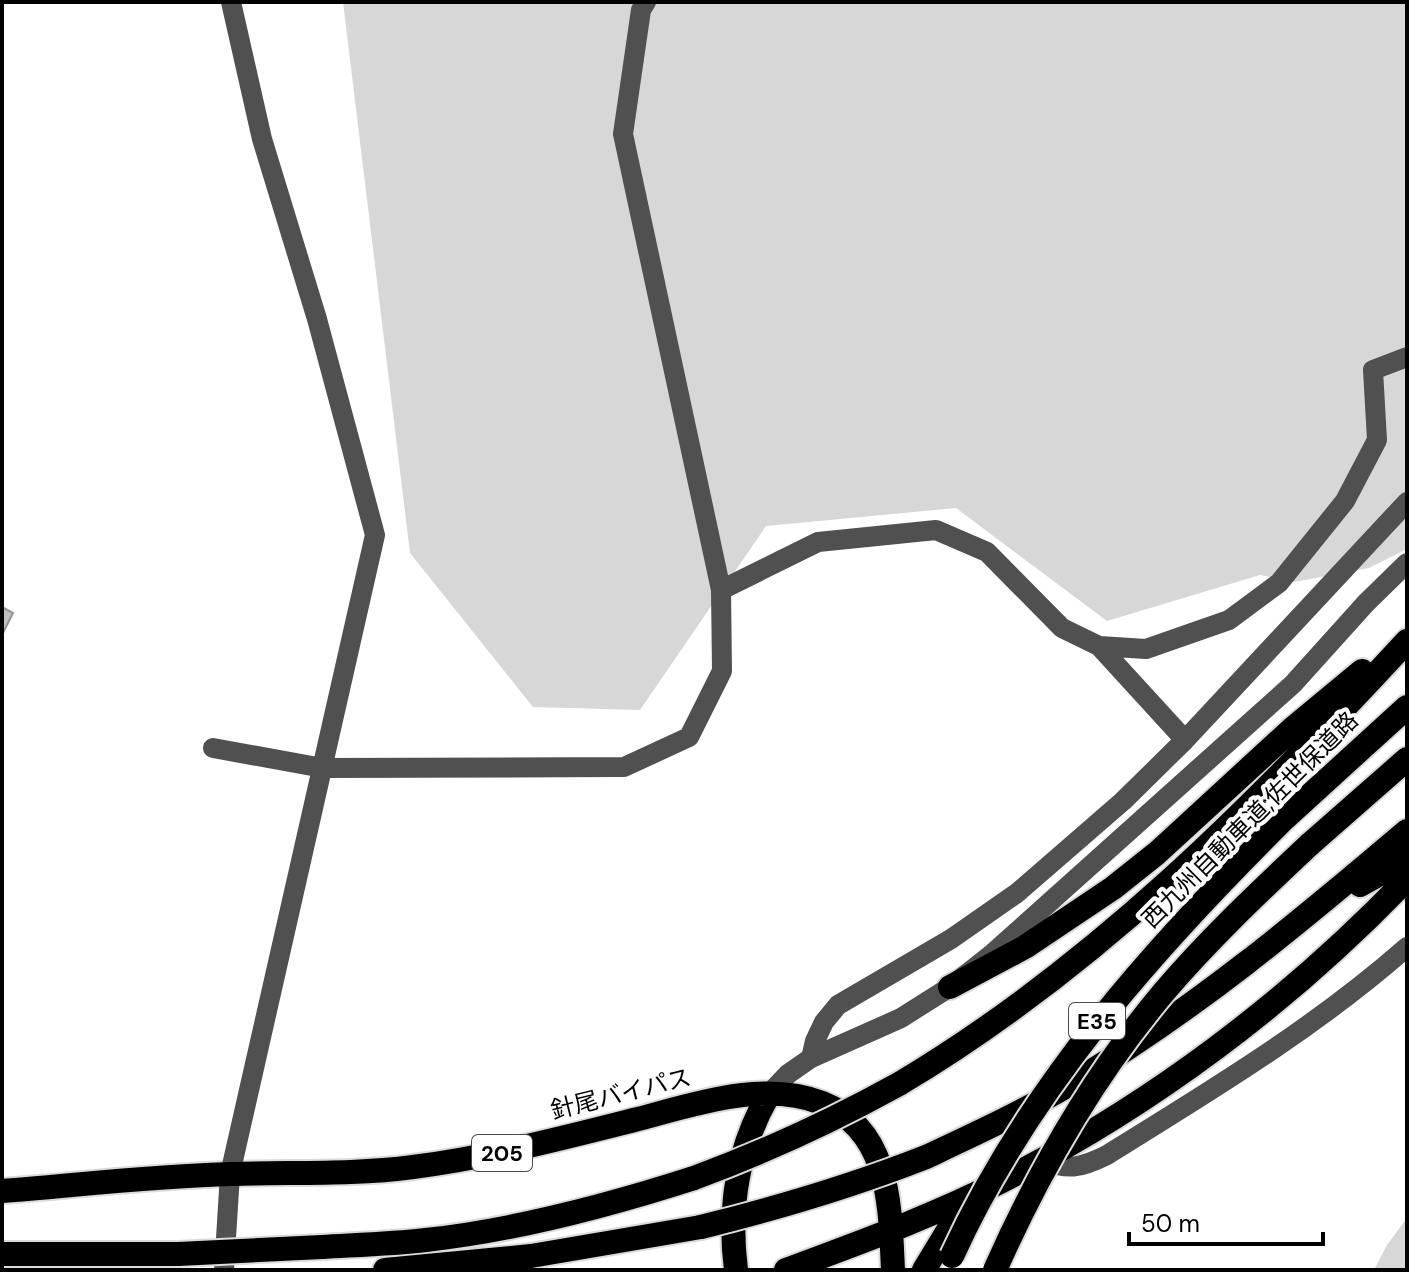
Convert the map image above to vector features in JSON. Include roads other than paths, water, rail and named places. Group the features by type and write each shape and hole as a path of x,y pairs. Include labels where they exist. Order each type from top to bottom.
{"highway":[{"path":"950,987 1025,947 1113,888 1157,853 1292,729 1407,634"},
{"path":"2,1254 178,1254 427,1240 523,1224 614,1204 766,1152 832,1121 899,1084 953,1052 1005,1015 1189,864 1315,741 1407,641"},
{"name":"西九州自動車道;佐世保道路","path":"948,1263 1024,1126 1104,1012 1218,884 1407,707"},
{"name":"E35","path":"995,1270 1066,1134 1161,996 1203,949 1309,845 1407,759"},
{"path":"1282,936 1407,831"},
{"path":"385,1270 531,1256 701,1227 857,1184 926,1157 1071,1084 1151,1033 1335,899 1407,859"},
{"path":"786,1270 891,1231 1000,1182 1126,1110 1310,975 1407,879"},
{"path":"736,1270 733,1206 737,1176 755,1118 769,1094"},
{"name":"針尾バイパス","path":"2,1191 230,1174 311,1174 411,1167 514,1151 716,1099 769,1094 800,1097 824,1104 849,1120 866,1138 879,1158 887,1190 893,1270"},
{"path":"924,1270 950,1227 967,1207 1000,1182"}],"street":[{"path":"224,1270 230,1174 375,535 317,319 262,139 231,2"},
{"path":"213,748 323,768 624,767 689,737 722,671 721,590 623,134 641,10 646,2"},
{"path":"1099,646 1146,649 1229,620 1279,583 1345,501 1377,440 1373,370 1407,357"},
{"path":"811,1058 824,1022 838,1005 951,939 1017,893 1123,801 1185,740 1407,502"},
{"path":"721,590 818,542 936,530 987,552 1062,628 1099,646 1185,740"},
{"path":"769,1094 788,1074 811,1058 901,1018 950,987 993,953 1283,693 1407,563"},
{"path":"1310,975 1407,895"},
{"path":"1039,1160 1063,1168 1085,1167 1107,1155 1269,1054 1407,947"}]}
